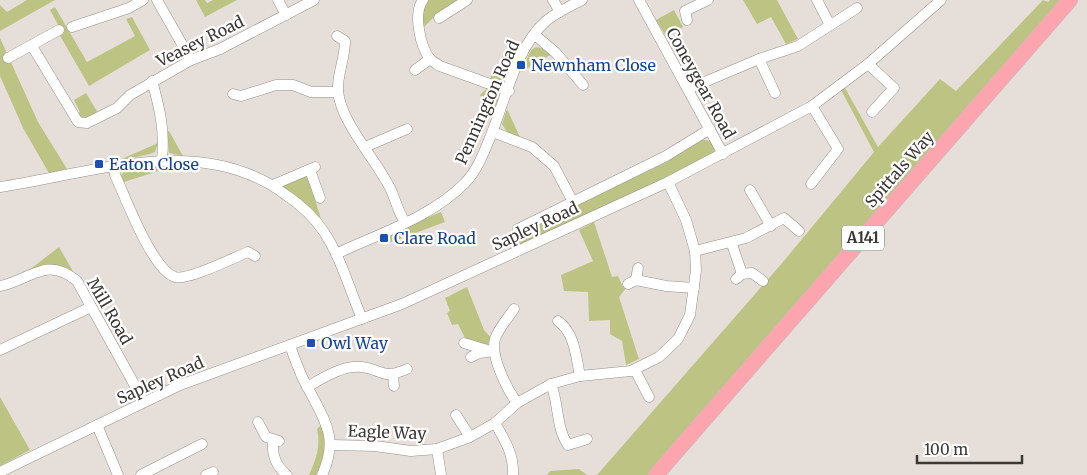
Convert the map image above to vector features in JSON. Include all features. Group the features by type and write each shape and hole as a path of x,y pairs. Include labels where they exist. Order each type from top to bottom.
{"highway":[{"name":"Spittals Way","path":"656,475 1070,0"}],"street":[{"path":"72,27 129,8 143,0"},
{"path":"157,0 191,60"},
{"path":"278,0 286,15"},
{"name":"Veasey Road","path":"32,46 78,122 87,123 117,108 130,95 152,81 314,0"},
{"path":"423,0 418,14 420,34 430,59 440,66 508,91"},
{"path":"439,18 467,0"},
{"path":"553,0 560,12"},
{"name":"Pennington Road","path":"336,254 441,205 466,182 482,156 493,132 517,64 535,35 545,22 582,0"},
{"name":"Coneygear Road","path":"639,0 723,154"},
{"path":"687,20 685,11 708,0"},
{"path":"817,0 830,25"},
{"name":"Sapley Road","path":"0,472 180,385 410,301 668,182 812,106 868,64 941,0"},
{"path":"688,89 758,59 798,46 857,8"},
{"path":"8,58 59,30"},
{"path":"535,35 556,53 583,85"},
{"path":"337,36 344,42 345,54 338,92 347,118 391,190 398,212 405,222"},
{"path":"415,70 430,59"},
{"path":"758,59 775,94"},
{"path":"868,64 894,88 872,112"},
{"name":"Veasey Road","path":"152,81 162,118 164,137 162,160"},
{"path":"233,94 241,96 276,84 293,85 311,92 338,92"},
{"path":"811,184 841,148 812,106"},
{"path":"365,147 407,129"},
{"name":"Sapley Road","path":"518,229 666,156 710,129"},
{"path":"493,132 532,147 554,166 573,202"},
{"path":"1,184 162,160 237,168 273,184 314,218 336,254 362,319"},
{"path":"114,167 115,175 147,245 165,270 175,277 188,276 248,252 255,256"},
{"path":"273,184 313,168 320,198"},
{"name":"Eagle Way","path":"331,445 375,446 410,451 437,449 470,437 495,423 516,403 551,384 580,376 636,370 659,357 678,338 690,315 694,288 695,251 686,220 668,182"},
{"path":"750,190 771,226"},
{"path":"695,251 732,244 784,218 798,231"},
{"path":"732,244 739,277 752,273 763,281"},
{"path":"638,268 632,282 694,288"},
{"name":"Mill Road","path":"0,286 42,270 58,270 68,274 77,281 144,402"},
{"path":"0,350 91,307"},
{"path":"514,309 495,337 494,352 508,390 516,403"},
{"path":"566,324 574,346 580,376"},
{"path":"464,343 494,352"},
{"path":"290,345 307,387 325,419 331,445 328,463 322,475"},
{"path":"472,357 479,353 494,352"},
{"path":"307,387 341,369 362,367 393,380 407,369"},
{"path":"636,370 649,395"},
{"path":"551,384 556,400 562,437 568,445 587,439"},
{"path":"455,414 470,437"},
{"path":"258,422 266,436 276,441 272,451 278,468 288,475"},
{"path":"495,423 508,444 513,462 513,475"},
{"path":"97,425 118,475"},
{"path":"141,475 202,444"},
{"path":"437,449 441,475"}],"green space":[{"path":"27,0 55,0 0,31 0,5 7,12"},
{"path":"196,0 205,0 207,3 213,0 237,0 205,17"},
{"path":"428,0 462,0 438,13 422,29 424,5"},
{"path":"743,0 777,0 798,39 786,44 771,17 757,24"},
{"path":"1043,0 1048,2 1050,0 1062,0 648,475 597,475 783,262 874,152 841,90 845,88 878,147 940,79 956,91"},
{"path":"55,7 87,62 135,36 126,19 132,17 150,50 89,86 59,34 62,32 50,10"},
{"path":"674,10 683,27 666,36 656,20"},
{"path":"0,38 38,122 67,169 49,173 23,128 0,76"},
{"path":"536,47 541,48 550,55 521,72 531,50"},
{"path":"507,61 512,63 507,78 500,83 490,80 494,68"},
{"path":"487,88 497,91 500,99 496,109 487,109 480,95"},
{"path":"86,93 98,113 87,119 82,119 77,114 80,112 74,100"},
{"path":"507,109 520,137 507,132 502,124"},
{"path":"167,131 169,131 183,156 169,153"},
{"path":"700,139 710,141 715,148 713,155 666,180 516,247 512,239 537,229 540,223 669,161 682,148"},
{"path":"158,143 155,152 117,161"},
{"path":"171,167 124,182 122,180 121,175 126,170"},
{"path":"307,173 321,219 281,185"},
{"path":"441,212 445,222 391,242 388,234"},
{"path":"594,222 612,277 618,276 623,287 626,288 619,297 639,359 626,365 622,341 610,334 610,320 589,321 588,292 564,291 561,275 593,261 579,230"},
{"path":"59,247 74,273 20,277"},
{"path":"467,287 484,330 492,339 486,346 466,340 458,324 452,325 447,313 450,311 445,298"},
{"path":"139,379 167,385 149,392"},
{"path":"0,397 30,450 0,466"},
{"path":"321,425 324,438 323,457 316,475 309,475 317,453 317,429"},
{"path":"579,469 587,475 547,475 550,471"}],"place":[{"name":"Newnham Close","path":"521,65"},
{"name":"Eaton Close","path":"99,164"},
{"name":"Clare Road","path":"384,238"},
{"name":"Owl Way","path":"311,343"}]}
